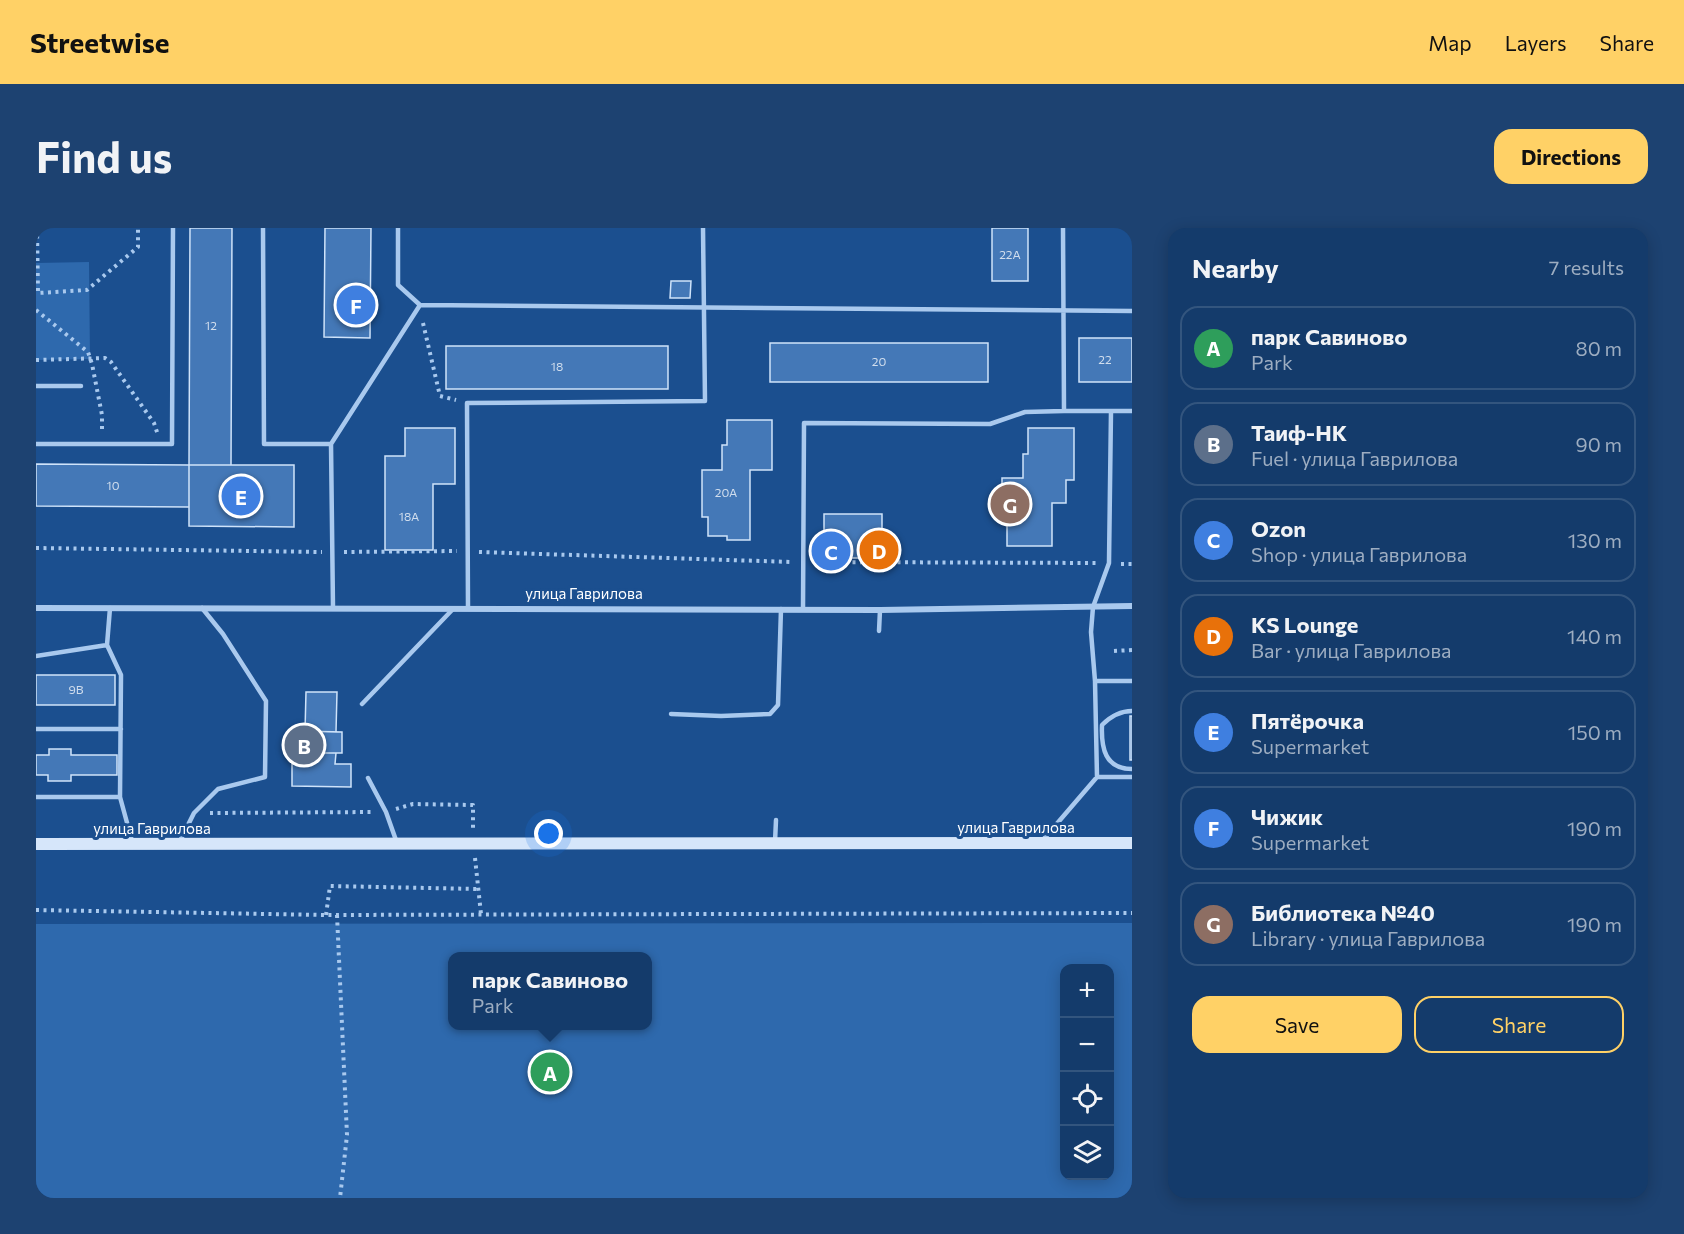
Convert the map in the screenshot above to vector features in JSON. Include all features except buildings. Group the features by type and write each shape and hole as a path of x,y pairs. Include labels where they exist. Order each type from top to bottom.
{"main road":[{"name":"улица Гаврилова","path":"36,844 1132,843"}],"street":[{"name":"улица Гаврилова","path":"36,608 880,610 1132,606"}],"lane":[{"path":"36,444 172,444 172,228"},
{"path":"263,228 264,444 331,444"},
{"path":"398,228 398,285 420,304 1132,311"},
{"path":"468,608 467,403 705,401 703,228"},
{"path":"1063,228 1064,411"},
{"path":"333,609 331,444 420,304"},
{"path":"36,386 81,386"},
{"path":"1041,843 1097,777 1095,681 1091,632 1093,607 1109,563 1111,411"},
{"path":"803,609 804,423 990,424 1025,412 1132,411"},
{"path":"110,608 107,645 121,675 120,797 133,844"},
{"path":"179,844 194,813 218,789 265,777 266,701 223,634 202,608"},
{"path":"362,704 453,608"},
{"path":"671,714 721,716 770,714 778,705 781,609"},
{"path":"879,631 880,610"},
{"path":"36,656 107,645"},
{"path":"1095,681 1132,681"},
{"path":"1132,711 1110,717 1102,726 1101,741 1106,756 1114,764 1125,769 1132,769"},
{"path":"36,729 121,729"},
{"path":"1097,777 1132,777"},
{"path":"368,778 386,812 396,843"},
{"path":"36,797 120,797"},
{"path":"775,843 776,820"}],"path":[{"path":"37,228 37,295 87,290 138,247 138,228"},
{"path":"420,304 440,396 467,403"},
{"path":"36,310 88,352 102,416 103,444"},
{"path":"36,360 105,358 111,362 154,423 160,444"},
{"path":"36,548 332,552 468,551 803,562 1132,564"},
{"path":"1114,651 1132,650"},
{"path":"194,813 386,812 413,804 473,805 473,821"},
{"path":"476,866 481,914"},
{"path":"326,915 330,886 478,889"},
{"path":"36,910 326,915 1132,913"},
{"path":"337,915 347,1135 340,1198"}],"shaded area":[{"path":"89,262 90,359 36,360 36,263"},
{"path":"1132,923 1132,1198 36,1198 36,924"}],"place":[{"name":"Чижик","path":"356,305"},
{"name":"Пятёрочка","path":"241,496"},
{"name":"Библиотека №40","path":"1010,504"},
{"name":"KS Lounge","path":"879,550"},
{"name":"Ozon","path":"831,551"},
{"name":"Таиф-НК","path":"304,745"},
{"name":"парк Савиново","path":"550,1072"}]}
